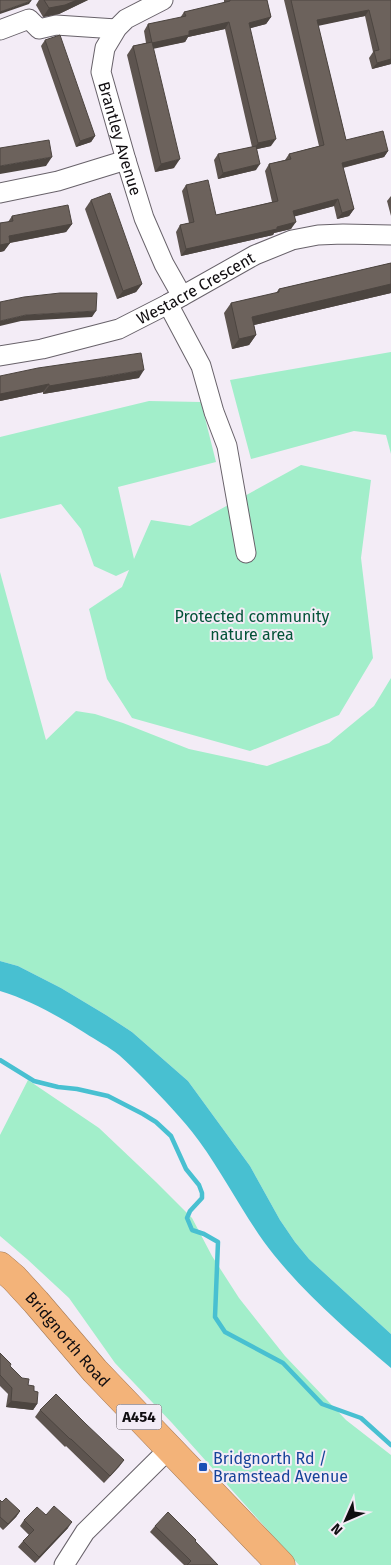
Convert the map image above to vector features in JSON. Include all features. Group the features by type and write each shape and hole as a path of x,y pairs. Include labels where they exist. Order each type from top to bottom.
{"highway":[{"name":"Bridgnorth Road","path":"0,1266 36,1302 102,1378 281,1565"}],"street":[{"name":"Brantley Avenue","path":"163,0 126,19 116,29 105,48 101,72 144,218 201,366 214,412 228,446 246,553"},
{"path":"0,30 29,19 39,28 56,25 116,29"},
{"path":"0,193 58,181 126,160"},
{"name":"Westacre Crescent","path":"0,356 42,349 119,329 256,255 292,240 318,235 391,235"},
{"path":"64,1565 85,1532 170,1448"}],"green space":[{"path":"391,352 391,454 386,435 354,431 251,459 230,380"},
{"name":"Protected community nature area","path":"149,401 201,402 216,462 118,487 134,559 151,520 190,526 301,465 371,480 361,558 373,658 339,715 250,751 132,718 107,679 89,609 122,587 129,570 116,576 94,566 81,529 61,504 0,519 0,437"},
{"path":"0,572 46,740 76,711 95,714 123,723 189,749 267,766 329,743 374,706 391,678 391,1334 309,1259 295,1242 280,1220 250,1166 188,1081 132,1032 106,1015 61,988 18,966 0,961"},
{"path":"28,1080 99,1128 192,1218 212,1256 239,1298 285,1356 346,1420 391,1455 391,1565 299,1565 172,1423 115,1363 69,1298 0,1236 0,1135"}],"water":[{"path":"0,961 18,966 61,988 106,1015 132,1032 188,1081 250,1166 280,1220 295,1242 309,1259 391,1334 391,1368 330,1314 274,1255 254,1228 199,1141 180,1117 144,1079 115,1052 75,1027 33,1004 0,991"}],"building":[{"path":"0,0 31,0 31,1 0,12"},
{"path":"44,0 77,0 65,5 49,8"},
{"path":"230,0 267,0 271,17 249,23 276,139 258,143 229,22 189,31 189,35 152,43 148,24 186,16 184,12"},
{"path":"291,0 391,0 391,59 377,63 374,51 379,50 369,10 317,20 346,140 383,131 388,151 342,163 354,209 342,213 338,199 293,211 296,222 277,227 277,229 186,249 180,225 194,222 186,185 208,180 216,215 278,201 269,164 291,159 289,154 324,145"},
{"path":"60,35 95,136 80,141 45,40"},
{"path":"152,42 180,159 161,164 133,46"},
{"path":"49,140 52,157 0,166 0,148"},
{"path":"256,146 260,164 223,173 218,154"},
{"path":"110,193 142,284 123,291 91,200"},
{"path":"68,205 72,224 9,236 10,243 0,245 0,223 13,221 12,216"},
{"path":"391,263 391,284 252,317 256,335 239,339 231,303 279,292 279,289"},
{"path":"60,293 97,293 96,311 26,315 0,321 0,302"},
{"path":"141,353 144,370 49,386 49,384 0,394 0,376 38,368"},
{"path":"0,1353 22,1378 29,1379 28,1385 34,1386 34,1391 38,1392 37,1404 11,1401 12,1388 0,1375"},
{"path":"56,1394 124,1460 110,1476 40,1410"},
{"path":"6,1498 20,1511 8,1524 0,1517 0,1500 2,1502"},
{"path":"54,1506 72,1522 39,1557 23,1541 34,1530 24,1520 37,1507 46,1515"},
{"path":"168,1512 218,1565 187,1565 191,1561 155,1526"}],"waterway":[{"path":"0,1060 34,1081 108,1096 156,1122 171,1136 186,1169 199,1185 202,1193 202,1198 190,1211 187,1218 192,1230 218,1242 215,1317 225,1332 283,1363 322,1404 361,1418 391,1445"}],"place":[{"name":"Bridgnorth Rd / Bramstead Avenue","path":"203,1467"}]}
